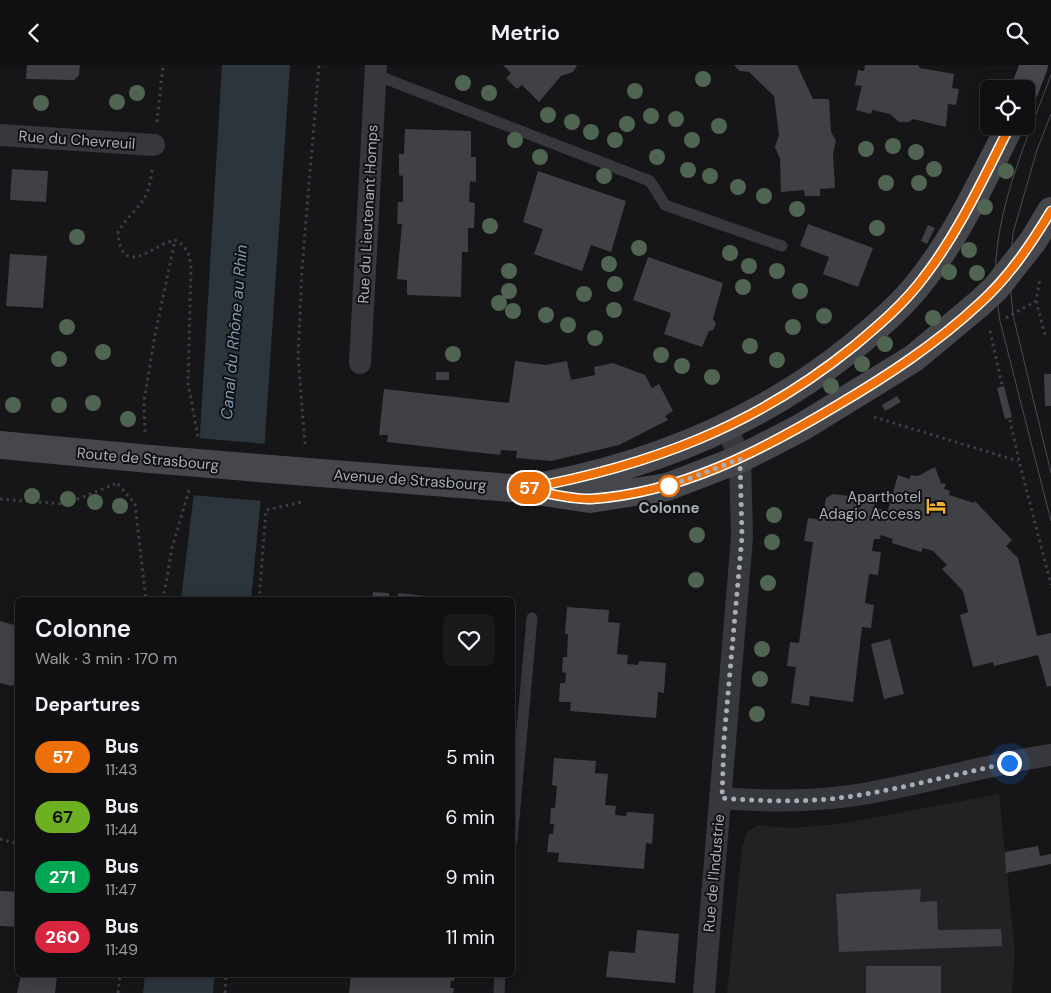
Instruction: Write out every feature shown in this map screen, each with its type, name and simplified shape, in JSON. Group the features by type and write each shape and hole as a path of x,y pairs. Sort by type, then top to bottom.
{"main road":[{"path":"1029,80 1034,65"},
{"name":"Avenue de Strasbourg","path":"524,489 592,476 659,456 727,428 785,396 827,368 879,325 905,300 946,244 1005,135"},
{"name":"Avenue de Strasbourg","path":"300,459 590,499 667,487 740,459 802,427 914,358 996,288 1033,241 1051,211"},
{"name":"Route de Strasbourg","path":"0,445 147,449 300,459"}],"street":[{"name":"Rue du Lieutenant Homps","path":"360,363 376,70"},
{"name":"Rue du Chevreuil","path":"0,135 154,145"},
{"name":"Rue de l'Industrie","path":"704,993 715,854 722,798 724,739 742,537 740,459 727,428"},
{"path":"722,798 781,802 829,799 869,793 1051,755"}],"lane":[{"path":"376,70 650,181 665,205 782,246"},
{"path":"515,807 532,618"},
{"path":"499,993 500,977"}],"path":[{"path":"164,65 150,189 141,205 118,232 119,246 124,254 131,257 145,255 166,242 175,240 183,245 189,255 192,267 188,383"},
{"path":"300,459 298,357 302,268 319,65"},
{"path":"0,499 65,505 94,495 118,483 147,449 144,401 155,335 175,240"},
{"path":"1036,301 1045,335"},
{"path":"987,322 1019,461 1051,585"},
{"path":"866,414 1019,461"},
{"path":"118,483 135,503 146,597"},
{"path":"259,597 266,511 301,502"},
{"path":"0,839 15,843"},
{"path":"118,993 120,977"},
{"path":"225,993 226,977"}],"shaded area":[{"path":"999,794 1015,952 1012,993 727,993 742,848 747,832 758,825 789,828 840,824"}],"water":[{"name":"Canal du Rhône au Rhin","path":"222,65 290,65 261,497 251,597 181,597 199,451"},
{"path":"145,977 215,977 213,993 143,993"}],"pier":[{"path":"197,438 267,444 263,501 191,495"}],"building":[{"path":"27,65 80,65 79,75 74,80 26,79"},
{"path":"503,65 577,65 573,72 561,76 539,102 522,85 517,89 506,78 511,73"},
{"path":"734,65 797,65 813,99 829,99 831,132 836,141 833,154 835,188 820,189 820,196 805,196 804,190 781,192 780,159 775,147 779,135 774,96 749,72 740,71"},
{"path":"865,65 918,65 920,68 954,74 952,88 959,89 956,105 948,104 946,127 913,119 909,122 899,122 890,114 872,110 871,114 856,110 862,86 855,85 858,70 864,71"},
{"path":"405,129 471,131 471,157 476,157 476,182 470,181 469,202 475,203 474,228 468,228 468,252 462,252 461,297 407,295 407,280 397,279 402,224 397,224 398,202 403,202 403,176 399,175 399,154 404,154"},
{"path":"12,169 48,171 46,202 10,200"},
{"path":"538,171 626,201 611,252 591,245 582,271 534,254 543,229 523,222"},
{"path":"808,224 873,248 858,287 823,274 829,257 800,246"},
{"path":"928,225 935,228 927,244 921,241"},
{"path":"10,254 47,256 43,308 6,306"},
{"path":"648,257 723,283 713,319 716,324 713,330 709,331 702,347 664,334 671,313 633,300"},
{"path":"515,361 545,365 567,361 571,380 595,375 594,367 613,363 645,375 652,388 659,384 673,411 665,416 668,420 619,445 551,461 516,458 517,451 501,450 500,455 387,442 388,435 379,435 384,389 509,403"},
{"path":"436,372 449,372 449,380 436,380"},
{"path":"1044,374 1051,374 1051,406 1045,406"},
{"path":"1004,386 1012,417 1005,419 997,388"},
{"path":"897,396 901,402 885,411 882,405"},
{"path":"935,467 941,483 946,484 944,489 950,491 949,495 974,503 975,501 1012,540 1006,546 1018,558 1037,636 1051,633 1051,686 1047,687 1038,655 994,666 993,662 973,667 960,615 968,612 963,591 942,569 947,565 933,551 923,548 921,552 892,543 893,539 881,535 880,539 874,539 872,551 881,552 878,575 869,574 865,603 874,605 871,628 862,627 853,702 810,696 809,706 791,703 796,667 787,666 790,642 799,643 813,542 804,541 808,518 817,519 823,517 826,498 833,494 875,499 874,508 888,510 898,475 909,479 911,475 918,476"},
{"path":"373,592 389,593 389,596 398,596 398,593 426,596 426,597 372,597"},
{"path":"567,607 609,610 608,622 620,623 617,654 628,655 627,664 638,665 639,661 666,663 664,693 658,692 656,718 570,711 571,702 559,702 560,683 565,683 566,673 562,672 563,657 567,657 568,634 565,634"},
{"path":"0,621 15,625 15,684 11,686 0,683"},
{"path":"890,639 904,694 884,699 871,644"},
{"path":"554,758 596,761 595,773 608,774 605,805 616,806 615,815 626,816 627,812 654,814 652,844 646,843 644,869 558,862 559,853 547,852 549,834 553,834 554,824 550,824 551,808 555,808 557,786 552,785"},
{"path":"1038,846 1040,856 1051,854 1051,864 1006,873 1005,852"},
{"path":"921,889 920,902 937,901 938,930 1001,929 1002,946 839,952 836,894"},
{"path":"0,891 15,892 15,927 0,926"},
{"path":"637,930 679,934 675,983 606,977 609,951 635,953"},
{"path":"866,966 941,966 941,993 866,993"},
{"path":"21,977 57,977 55,993 17,993"},
{"path":"351,977 455,977 454,981 451,981 450,988 454,988 453,993 349,993"}],"tram line":[{"path":"1051,75 1017,165 1010,189 999,235 995,275 1000,321 1051,521"},
{"path":"1051,114 1037,150 1013,233 1009,272 1013,315 1051,473"}],"bus line":[{"name":"57","path":"1006,135 985,177 946,244 924,277 905,300 879,325 827,368 785,396 727,428 659,456 592,476 524,489 590,499 667,487 740,459 802,427 880,381 914,358 980,303 996,288 1017,262 1033,241 1051,211"}],"place":[{"name":"Colonne","path":"669,486"},
{"name":"Aparthotel Adagio Access","path":"936,506"}],"route":[{"path":"669,486 667,487 740,459 742,537 724,739 722,798 781,802 829,799 869,793 1009,763"}]}
